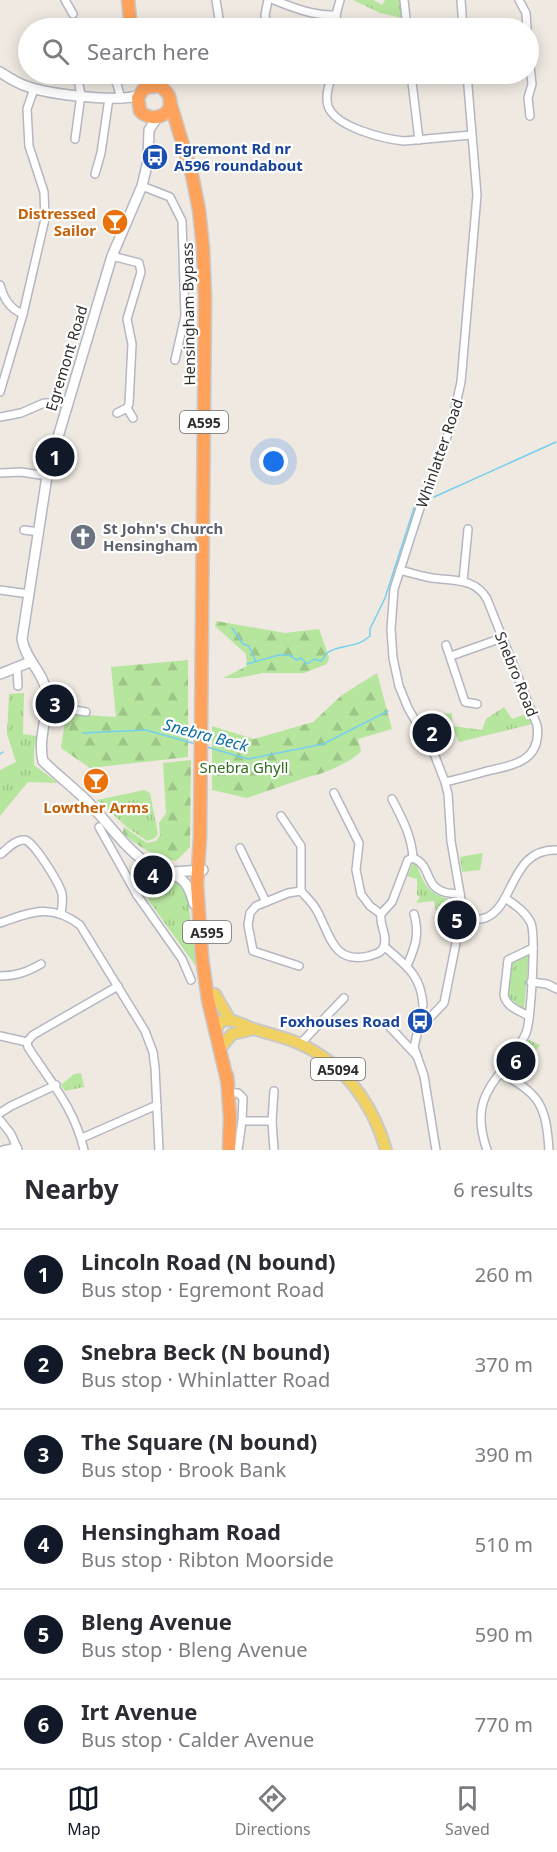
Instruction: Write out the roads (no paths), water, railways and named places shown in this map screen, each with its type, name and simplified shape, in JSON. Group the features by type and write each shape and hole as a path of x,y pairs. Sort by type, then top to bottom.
{"highway":[{"path":"128,0 130,18"},
{"path":"141,84 138,105 148,117 160,116 168,111 170,102"},
{"path":"141,93 149,86 158,86"},
{"name":"A595","path":"158,86 168,93 170,102"},
{"name":"Hensingham Bypass","path":"170,102 192,175 199,210 205,298 199,872"},
{"name":"Hensingham Bypass","path":"160,116 179,135"},
{"name":"A595","path":"199,872 204,975 219,1021 229,1088 229,1150"},
{"name":"A595","path":"199,872 229,1088"}],"main road":[{"path":"0,72 18,83"},
{"path":"21,84 34,89 121,99 141,93"},
{"path":"121,99 142,112 148,138"},
{"path":"148,138 151,126 160,116"},
{"name":"Egremont Road","path":"47,705 42,681 30,662 22,639 48,476 67,403 94,321 112,255 142,186 148,161 148,138"},
{"path":"0,674 30,662"},
{"path":"47,705 41,753 43,761 88,802 124,842 145,861 181,877 199,872"},
{"path":"169,873 199,872"},
{"path":"181,877 191,890 200,927"},
{"name":"A5094","path":"219,1021 300,1044 328,1060 358,1091 375,1119 387,1150"},
{"path":"223,1045 232,1034 249,1028"}],"street":[{"path":"65,0 73,15"},
{"path":"216,0 219,18"},
{"path":"265,18 268,0"},
{"path":"336,18 340,0"},
{"path":"404,0 405,18"},
{"path":"460,0 462,18"},
{"path":"519,0 526,18"},
{"path":"276,1 315,14 336,15"},
{"path":"75,139 81,95 79,84"},
{"path":"117,84 121,99"},
{"path":"331,84 327,99 329,108 339,120 384,138 404,141 471,135"},
{"path":"412,84 419,140"},
{"name":"Whinlatter Road","path":"416,1055 414,1047 418,1030 444,1003 461,918 460,894 451,841 445,782 429,744 408,708 395,672 391,645 391,622 394,590 420,508 451,426 461,382 477,195 468,84"},
{"path":"530,116 528,98 532,84"},
{"path":"0,392 4,364 23,314 45,219 44,192 29,146 27,109 34,89"},
{"path":"95,174 101,153 109,98"},
{"path":"142,186 170,197 182,221 185,315 175,360"},
{"path":"112,255 139,263 141,272 127,319 132,344 129,404 127,408 117,412"},
{"path":"0,285 4,297 14,310 23,314"},
{"path":"0,417 21,413 44,403 67,403"},
{"path":"127,408 133,418"},
{"path":"0,473 21,472 48,476"},
{"path":"400,570 425,577 463,581 468,529"},
{"path":"24,530 39,532"},
{"name":"Snebro Road","path":"445,782 519,763 530,755 537,739 537,726 484,593 476,586 463,581"},
{"path":"0,590 29,594"},
{"path":"451,656 502,638"},
{"path":"446,645 465,702 477,705"},
{"path":"16,669 18,686"},
{"path":"47,705 86,712"},
{"path":"334,793 335,803 359,843 356,870 361,894 370,906 381,914"},
{"path":"392,799 402,817 412,845 413,858"},
{"path":"281,816 301,846 301,891 316,908 335,947 355,958 378,953 384,946 381,914 392,902 405,864 413,858"},
{"path":"99,827 137,895 182,959 191,980"},
{"path":"1,854 17,841 30,842 37,849 62,893 61,913"},
{"path":"240,848 266,902"},
{"path":"461,918 486,918 504,898 524,864 538,854 557,850"},
{"path":"413,858 422,864 434,888 445,893 460,894"},
{"path":"137,895 145,861"},
{"path":"299,966 253,951 248,925 250,913 256,906 288,893 301,891"},
{"path":"487,1150 481,1128 481,1108 488,1092 524,1037 530,1016 534,932 529,919 520,909 504,898"},
{"path":"0,923 37,911 61,913 80,924 146,1031 153,1052 159,1150"},
{"path":"406,966 415,947 418,928 414,914"},
{"path":"384,946 417,978 423,1005"},
{"path":"530,1016 509,1005 504,995 508,960 533,948"},
{"path":"0,976 13,976 41,964"},
{"path":"531,982 547,984 557,989"},
{"path":"27,1042 33,1035 118,986"},
{"path":"300,1044 344,998"},
{"path":"388,1025 416,1055 424,1076 436,1150"},
{"path":"0,1036 27,1042"},
{"path":"27,1042 28,1047 56,1085 70,1110 82,1138 84,1150"},
{"path":"500,1073 522,1084 538,1101 544,1114 549,1150"},
{"path":"0,1113 56,1085"},
{"path":"229,1088 243,1098 238,1150"},
{"path":"274,1091 272,1121 274,1150"},
{"path":"82,1138 157,1105"},
{"path":"0,1120 18,1148 3,1150"},
{"path":"242,1121 272,1121"}],"waterway":[{"path":"434,497 556,442"},
{"path":"247,664 279,655 289,655 297,660 301,658 307,664 314,659 321,661 332,650 359,643 370,636 370,629 385,598 416,502"},
{"path":"232,628 243,644 249,646 256,662"},
{"name":"Snebra Beck","path":"207,747 248,759 323,744 388,711"},
{"name":"Snebra Beck","path":"83,733 146,730 196,744"}],"place":[{"name":"Egremont Rd nr A596 roundabout","path":"155,157"},
{"name":"Distressed Sailor","path":"115,222"},
{"name":"Lincoln Road (N bound)","path":"55,457"},
{"name":"St John's Church Hensingham","path":"83,537"},
{"name":"The Square (N bound)","path":"55,704"},
{"name":"Snebra Beck (N bound)","path":"432,733"},
{"name":"Lowther Arms","path":"96,781"},
{"name":"Hensingham Road","path":"153,875"},
{"name":"Bleng Avenue","path":"457,920"},
{"name":"Foxhouses Road","path":"420,1021"},
{"name":"Irt Avenue","path":"516,1061"}],"park label":[{"name":"Snebra Ghyll","path":"244,767"}]}
